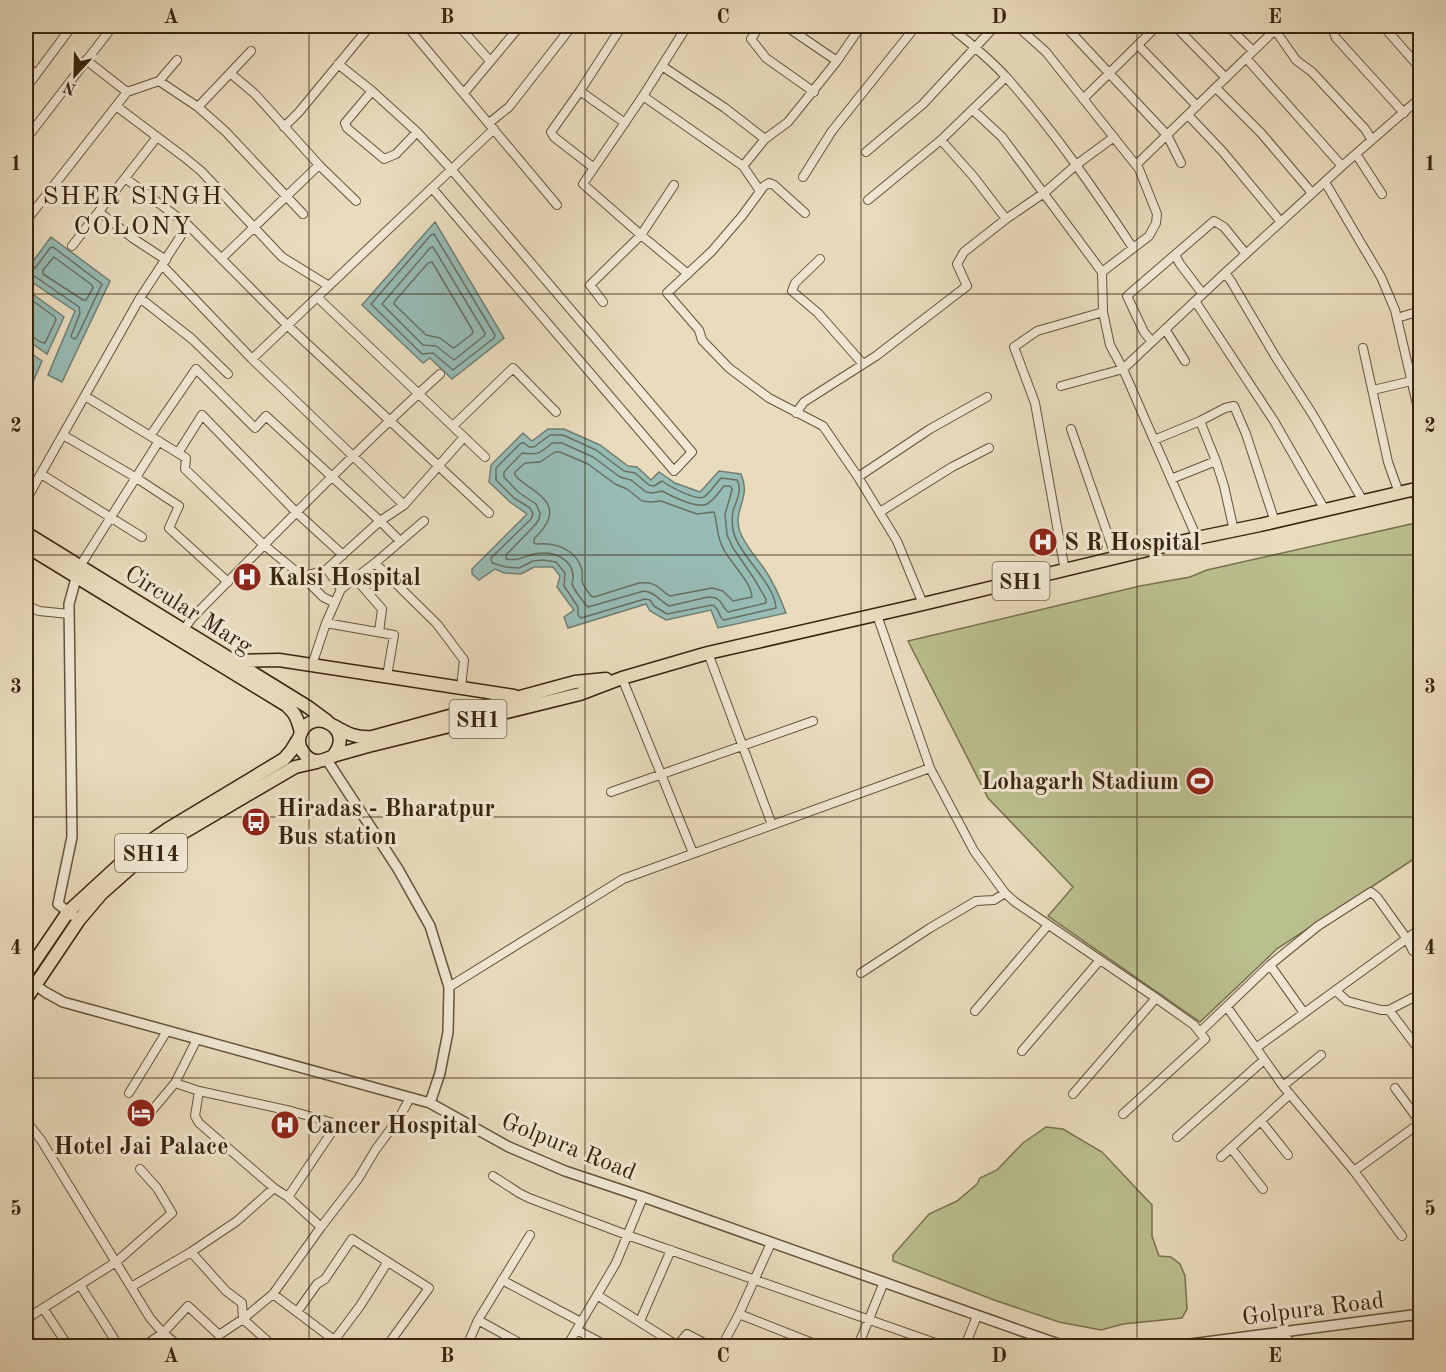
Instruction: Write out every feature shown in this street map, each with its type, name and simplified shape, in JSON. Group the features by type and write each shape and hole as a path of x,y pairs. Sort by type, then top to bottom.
{"main road":[{"name":"SH1","path":"327,759 580,694 622,678 708,653 1065,571 1197,538 1417,489"},
{"name":"Circular Marg","path":"26,533 78,571 181,634 286,705 298,719 300,735"},
{"name":"Circular Marg","path":"26,546 78,571"},
{"name":"Circular Marg","path":"181,634 233,661 308,707 332,725"},
{"path":"233,661 279,660 521,697"},
{"name":"SH1","path":"332,725 360,738 372,737 575,682 622,678"},
{"path":"323,720 332,725 340,738 338,751 327,759 309,759 304,755 299,744 300,735 310,722 323,720"},
{"name":"SH14","path":"26,999 29,979 68,912 129,856 168,829 284,759 300,735"},
{"name":"SH14","path":"29,979 101,894 137,862 295,767 327,759"}],"street":[{"path":"26,88 72,26"},
{"path":"26,139 113,26"},
{"path":"284,127 370,26"},
{"path":"407,26 557,205"},
{"path":"459,26 490,62"},
{"path":"507,26 514,33"},
{"path":"464,93 520,26"},
{"path":"252,359 452,170 509,107 572,26"},
{"path":"594,168 554,137 551,132 622,26"},
{"path":"687,26 583,184 688,274"},
{"path":"760,26 751,39 766,58 814,92"},
{"path":"743,166 765,139 789,122 814,92 859,26"},
{"path":"803,177 832,131 916,26"},
{"path":"949,26 1006,77 1076,165 1134,248"},
{"path":"866,152 923,104 995,26"},
{"path":"1017,26 1046,52 1139,169 1157,214 1156,224 1149,236 1102,272"},
{"path":"1065,26 1167,135 1181,163"},
{"path":"1083,99 1157,26"},
{"path":"1175,26 1226,78"},
{"path":"1228,26 1253,51"},
{"path":"1331,26 1336,38 1404,112"},
{"path":"1383,26 1420,68"},
{"path":"1136,165 1277,28 1296,60 1312,72 1365,129 1372,140"},
{"path":"790,29 837,61"},
{"path":"1137,45 1197,106"},
{"path":"198,107 251,51"},
{"path":"1246,58 1342,166"},
{"path":"86,60 127,92"},
{"path":"26,221 127,92 159,81 177,60"},
{"path":"338,64 417,132 452,170 692,452 674,471 432,188"},
{"path":"26,66 36,74"},
{"path":"662,66 725,108 765,139"},
{"path":"230,73 255,94 319,165 356,201"},
{"path":"868,200 942,140 1006,77"},
{"path":"159,81 198,107 226,132 303,214"},
{"path":"1216,88 1261,133 1312,193"},
{"path":"372,91 345,123 347,128 384,159 396,154 417,132"},
{"path":"580,91 624,123"},
{"path":"643,96 743,166 760,191"},
{"path":"1061,386 1123,369 1202,293 1420,98"},
{"path":"116,106 201,171 282,257 329,286"},
{"path":"973,110 1002,137 1102,272 1103,312 1110,345 1123,369 1197,538"},
{"path":"1188,115 1223,152 1281,222"},
{"path":"72,246 157,137"},
{"path":"796,413 804,402 876,356 967,286 957,264 964,252 1044,193 1076,165 1114,137"},
{"path":"942,140 1006,219"},
{"path":"1356,154 1382,194"},
{"path":"222,258 319,165"},
{"path":"125,178 188,225 287,325 489,513"},
{"path":"1325,182 1381,278 1416,380 1420,417"},
{"path":"805,213 769,183 712,251 667,293 699,330 702,340 729,368 769,398 823,426 858,477 897,541 923,604"},
{"path":"603,302 590,285 641,236 674,185"},
{"path":"99,212 164,262 252,359 404,505"},
{"path":"1152,342 1144,332 1127,296 1214,221 1224,227 1246,254"},
{"path":"26,500 140,298 188,225"},
{"path":"1175,255 1202,293"},
{"path":"820,259 795,284 792,291 818,313 862,364"},
{"path":"1225,273 1232,281 1363,501"},
{"path":"317,297 485,458"},
{"path":"140,298 192,339 228,374"},
{"path":"1195,301 1274,422 1325,510"},
{"path":"1396,318 1420,311"},
{"path":"1065,571 1035,403 1014,347 1037,331 1103,312"},
{"path":"1165,329 1185,362"},
{"path":"1363,348 1388,462 1399,493"},
{"path":"453,426 513,368 556,412"},
{"path":"150,436 196,369 255,428 266,416 400,542"},
{"path":"181,634 192,618 296,512 389,419 440,374"},
{"path":"1373,390 1416,380"},
{"path":"85,396 186,458 185,469 264,545 323,597 335,603"},
{"path":"858,477 930,429 987,397"},
{"path":"1154,440 1234,406 1246,434 1275,522"},
{"path":"178,453 202,415 296,512 343,555"},
{"path":"1200,421 1216,460 1234,531"},
{"path":"1071,429 1116,558"},
{"path":"63,435 179,506 169,528 228,582"},
{"path":"303,577 327,569 380,521 404,505 464,437"},
{"path":"79,920 58,904 72,837 69,604 78,571 159,441"},
{"path":"880,512 989,447"},
{"path":"1171,479 1216,460"},
{"path":"40,474 142,537"},
{"path":"1417,489 1420,504"},
{"path":"312,665 326,623 341,589 424,521"},
{"path":"375,563 436,624 464,660 461,687"},
{"path":"327,569 341,589"},
{"path":"355,578 382,609 380,632"},
{"path":"26,605 39,610 69,614"},
{"path":"877,615 930,768 974,851 1005,893 1194,1025 1205,1039 1123,1114"},
{"path":"326,623 394,635 387,676"},
{"path":"708,653 772,825"},
{"path":"622,678 693,853"},
{"path":"611,792 813,721"},
{"path":"327,759 398,869 430,926 449,987 448,1032 440,1073 430,1103"},
{"path":"449,987 623,879 930,768"},
{"path":"1200,1032 1270,965 1318,926 1371,892 1407,939 1413,951"},
{"path":"861,973 976,901 994,900 1005,893"},
{"path":"975,1011 1048,925"},
{"path":"1256,1048 1420,929"},
{"path":"1022,1051 1100,960"},
{"path":"1270,965 1304,1013"},
{"name":"Golpura Road","path":"29,979 63,1002 430,1103 509,1147 565,1171 1062,1346"},
{"path":"1336,991 1347,1001 1381,1010 1389,1010 1420,994"},
{"path":"1073,1094 1156,998"},
{"path":"1227,1007 1264,1060 1354,1171 1402,1236"},
{"path":"1389,1010 1420,1051"},
{"path":"129,1093 167,1031"},
{"path":"149,1114 175,1083 197,1039"},
{"path":"1284,1086 1321,1055"},
{"path":"1177,1137 1264,1060"},
{"path":"175,1083 199,1091 291,1111 337,1124 288,1197"},
{"path":"1354,1171 1420,1122 1395,1088"},
{"path":"199,1091 195,1116 199,1123 321,1227"},
{"path":"1221,1157 1290,1094"},
{"path":"144,1347 163,1333 188,1306 219,1335 273,1294 358,1179 410,1098"},
{"path":"26,1120 41,1140 150,1318 179,1347"},
{"path":"1261,1121 1288,1155"},
{"path":"1231,1148 1263,1189"},
{"path":"26,1319 116,1262 172,1213 157,1188 140,1169"},
{"path":"493,1176 519,1194 627,1235 944,1347"},
{"path":"131,1287 191,1252 237,1221 274,1188"},
{"path":"567,1347 616,1263 643,1197"},
{"path":"467,1347 478,1320 530,1235"},
{"path":"297,1312 317,1284 325,1279 351,1239 429,1288 387,1347"},
{"path":"722,1347 771,1243"},
{"path":"640,1321 671,1250"},
{"path":"191,1252 226,1291 242,1303 243,1319 273,1347"},
{"path":"332,1344 360,1306 387,1263"},
{"path":"502,1280 579,1326 607,1347"},
{"path":"858,1347 884,1282"},
{"path":"80,1285 118,1345"},
{"path":"273,1294 332,1344 342,1347"},
{"path":"597,1295 677,1346 687,1334 710,1347"},
{"path":"43,1308 68,1347"},
{"path":"739,1314 820,1347"},
{"name":"Golpura Road","path":"1174,1347 1420,1314"},
{"path":"965,1347 977,1316"},
{"path":"478,1320 515,1344 525,1347"},
{"path":"1274,1347 1281,1331 1293,1347"}],"green space":[{"name":"Lohagarh Stadium","path":"1420,522 1420,855 1278,948 1200,1022 1048,916 1073,887 988,798 908,641"},
{"path":"1046,1127 1063,1129 1102,1152 1152,1205 1152,1236 1159,1256 1171,1257 1180,1264 1185,1276 1187,1309 1182,1318 1123,1324 1101,1330 1059,1322 893,1261 893,1255 929,1214 957,1201 977,1184 980,1178 997,1170 1023,1143"}],"water":[{"path":"435,222 504,338 452,379 430,358 423,363 362,305"},
{"path":"51,237 110,281 62,382 48,375 75,311 26,278 26,260 31,264"},
{"path":"26,289 64,317 47,354 26,339"},
{"path":"26,350 42,361 26,398"},
{"path":"548,429 564,429 600,445 628,466 637,467 651,480 659,472 675,483 700,492 719,471 741,474 744,490 738,517 740,532 770,578 786,613 718,628 711,610 666,620 650,611 646,604 568,628 564,617 574,610 557,587 560,576 553,567 534,567 521,574 504,573 495,569 479,580 472,574 472,569 527,514 489,482 491,465 523,433 532,441"}],"place":[{"name":"S R Hospital","path":"1043,542"},
{"name":"Kalsi Hospital","path":"247,577"},
{"name":"Lohagarh Stadium","path":"1200,781"},
{"name":"Hiradas - Bharatpur Bus station","path":"256,822"},
{"name":"Hotel Jai Palace","path":"141,1113"},
{"name":"Cancer Hospital","path":"285,1125"}],"district":[{"name":"SHER SINGH COLONY","path":"133,210"}]}
